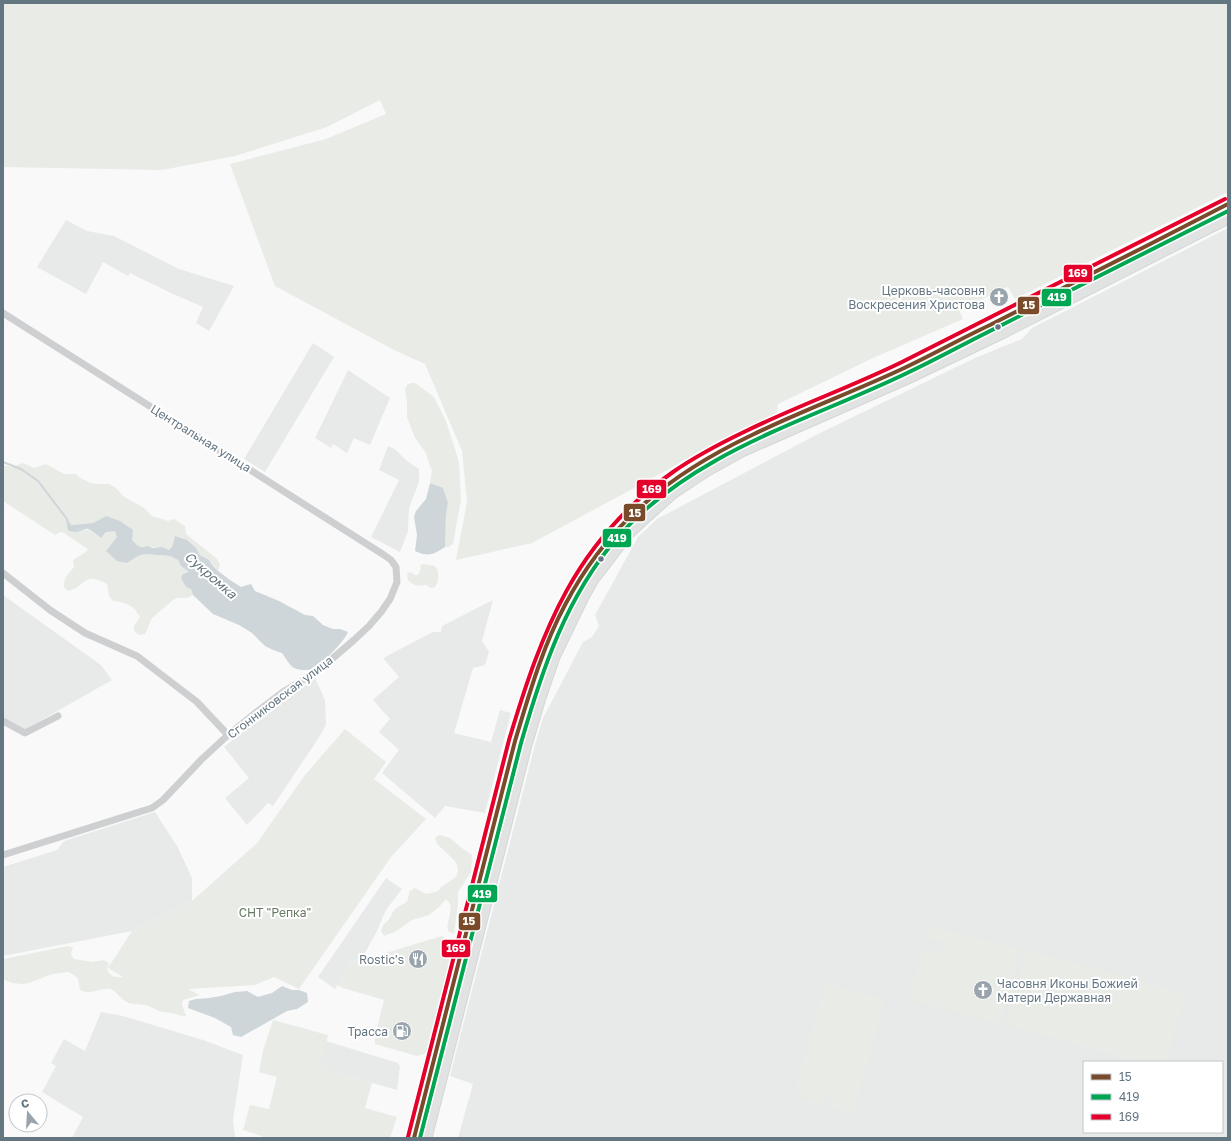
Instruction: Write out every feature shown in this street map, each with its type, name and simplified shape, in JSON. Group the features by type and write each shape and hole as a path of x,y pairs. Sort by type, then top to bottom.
{"main road":[{"path":"414,1138 528,694 543,652 561,613 583,573 613,534 636,511 666,485 701,461 773,425 858,389 943,348 1228,204"},
{"path":"427,1138 525,752 541,698 555,657 582,598 593,580 629,534 673,494 706,472 742,452 908,379 1002,334 1228,218"}],"street":[{"name":"Центральная улица","path":"3,313 384,555 391,560 396,567"},
{"name":"Сгонниковская улица","path":"3,855 152,808 163,800 202,759 228,735 270,702 318,671 369,626 390,599 397,582 396,567"},
{"path":"3,573 50,610 85,632 137,656 197,702 228,735"},
{"path":"3,721 25,733 58,716"}],"shaded area":[{"path":"66,220 87,231 114,236 179,269 234,286 209,331 196,323 203,307 130,273 128,276 103,262 86,294 37,267"},
{"path":"1228,228 1228,1138 458,1138 473,1084 450,1076 543,718 583,642 592,637 599,626 595,615 638,537 657,519 816,435 975,358 1022,339 1032,328"},
{"path":"313,343 334,357 265,472 244,459"},
{"path":"348,370 390,398 370,445 354,438 347,453 333,444 331,448 315,438"},
{"path":"388,446 395,449 407,461 419,469 419,482 409,508 408,531 400,552 371,537 399,480 379,470"},
{"path":"3,595 101,665 112,680 24,730 3,718"},
{"path":"493,600 482,641 489,652 485,665 473,668 454,733 491,742 500,710 511,713 485,813 445,806 435,818 382,773 399,750 379,732 390,719 373,700 399,677 383,658 433,632 441,632 442,626"},
{"path":"315,678 325,700 326,725 273,806 268,803 247,825 225,798 249,778 224,747 267,712"},
{"path":"155,812 177,846 192,878 192,901 132,931 3,956 3,867 57,850 64,841"},
{"path":"386,878 402,889 386,910 376,933 361,960 349,964 335,989 318,977"},
{"path":"101,1012 123,1016 203,1040 243,1055 233,1120 236,1138 72,1138 83,1117 48,1096 48,1093 42,1092 56,1066 51,1063 64,1039 85,1051"},
{"path":"326,1041 398,1063 400,1066 397,1090 320,1068"}],"green space":[{"path":"3,3 1228,3 1228,192 1015,299 1008,287 959,310 963,319 873,358 778,404 777,413 768,420 707,447 532,543 456,560 467,502 462,451 425,364 394,350 275,286 230,164 326,139 386,114 380,100 327,127 235,156 162,170 3,167"},
{"path":"415,383 434,397 446,421 459,462 461,500 453,544 449,547 445,547 448,503 443,489 430,483 432,471 426,453 415,438 407,417 405,389 407,385"},
{"path":"23,463 34,468 46,464 64,474 76,474 80,478 91,483 109,484 115,487 123,496 144,508 152,516 168,521 174,519 185,526 186,534 217,559 220,564 218,571 210,561 201,555 189,543 184,539 175,536 172,547 169,550 138,546 106,516 93,523 71,525 76,531 84,529 101,538 106,532 115,530 127,563 144,554 170,556 178,560 181,566 189,572 193,595 187,598 178,598 173,600 152,618 145,634 139,635 134,631 134,626 140,617 138,613 129,605 113,601 109,596 107,584 99,580 89,579 68,591 64,587 68,574 74,567 73,561 88,549 64,533 60,532 55,535 3,501 3,465 12,467"},
{"path":"423,564 435,566 437,569 438,576 435,587 431,588 426,585 416,585 408,580 407,574 410,572 418,575 421,569 420,566"},
{"name":"СНТ \"Репка\"","path":"345,729 386,762 374,779 426,819 391,857 299,989 274,977 255,985 188,989 200,995 183,1000 182,1005 186,1016 182,1016 160,1012 145,1005 129,1003 115,991 110,989 84,992 80,990 78,978 69,972 52,974 23,984 12,983 3,979 3,959 68,946 73,948 71,954 74,959 93,962 104,960 109,963 107,969 111,975 115,977 123,977 108,968 132,931 192,901 257,843 305,775"},
{"path":"439,835 450,838 472,855 471,872 458,892 454,934 448,931 451,907 446,899 429,915 412,920 395,932 384,936 381,931 383,925 388,921 395,909 407,902 410,891 415,888 426,894 438,891 441,887 456,877 458,871 457,865 454,860 437,844 435,838"},
{"path":"934,927 1019,948 1020,950 1001,1022 998,1023 909,999 923,948 941,952 944,943 927,938 931,928"},
{"path":"442,936 454,943 429,1050 424,1054 417,1056 375,1044 375,1036 384,1000 337,985 349,964"},
{"path":"1027,950 1184,993 1186,996 1166,1061 1134,1061 1007,1025 1006,1023"},
{"path":"831,984 880,998 883,1001 883,1007 856,1105 851,1111 848,1112 831,1107 830,1105 832,1098 827,1097 825,1104 822,1105 809,1102 799,1096 795,1088 823,991 825,986"},
{"path":"273,1020 328,1035 321,1068 372,1083 365,1108 397,1117 390,1138 267,1138 243,1130 250,1105 269,1109 277,1077 259,1072 263,1051"}],"water":[{"path":"430,483 443,488 448,503 445,547 434,553 423,554 415,551 417,535 414,517 416,511 426,499"},
{"path":"106,516 120,521 133,530 132,540 138,546 153,548 162,547 169,550 172,547 175,536 187,540 196,548 200,555 209,560 218,571 241,587 251,584 255,591 279,601 305,615 313,616 323,625 348,632 338,647 316,667 308,670 294,668 282,653 265,646 252,633 239,625 213,614 193,595 191,589 186,587 181,578 183,574 189,572 181,566 178,560 170,556 144,554 127,563 117,561 106,551 117,537 115,531 106,532 101,538 85,528 69,530 67,519 71,525 93,523"},
{"path":"282,986 307,993 308,1002 297,1009 287,1011 241,1037 233,1035 231,1027 215,1018 188,1008 189,1001 196,999 247,991 258,997 272,993"}],"waterway":[{"name":"Сукромка","path":"3,462 21,469 38,481 67,519 69,530 76,531 85,528"}],"transit line":[{"name":"169","path":"408,1137 509,740 522,700 535,661 550,625 567,591 587,558 611,528 639,499 673,472 718,445 765,422 902,362 1225,199"},
{"name":"15","path":"414,1138 525,706 549,638 565,605 582,576 601,549 621,525 668,484 694,466 722,450 771,426 913,364 1228,204"},
{"name":"419","path":"420,1138 521,743 538,688 558,635 583,585 617,538 647,508 680,483 715,461 790,424 915,369 1228,211"}],"place":[{"name":"Церковь-часовня Воскресения Христова","path":"999,297"},
{"name":"Rostic's","path":"418,959"},
{"name":"Часовня Иконы Божией Матери Державная","path":"983,990"},
{"name":"Трасса","path":"402,1031"}]}
